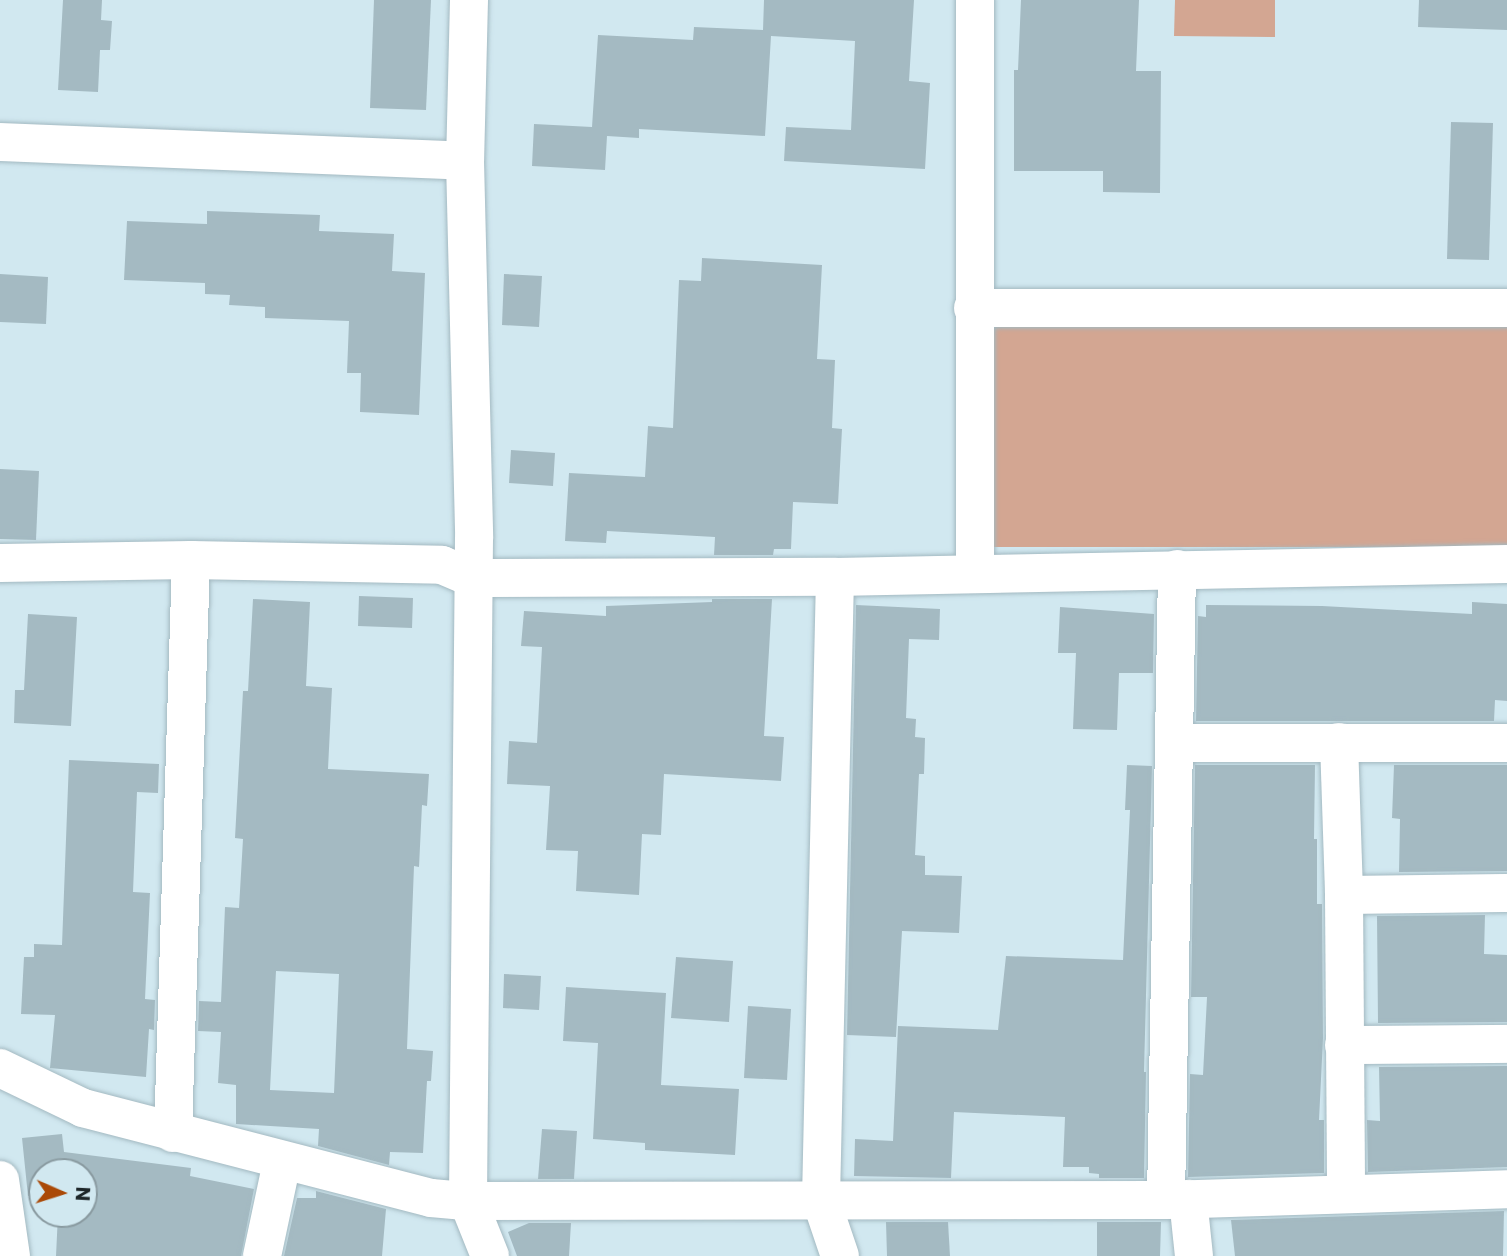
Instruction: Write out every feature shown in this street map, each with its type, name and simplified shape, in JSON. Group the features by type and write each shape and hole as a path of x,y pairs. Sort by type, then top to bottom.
{"street":[{"path":"469,0 465,161 470,296 472,578 468,1201 490,1256"},
{"path":"975,0 975,573"},
{"path":"0,142 465,161"},
{"path":"973,308 1507,308"},
{"path":"173,1133 191,560"},
{"path":"0,563 191,560 442,565 472,578 835,577 1507,564"},
{"path":"1177,569 1174,743 1177,1200 1194,1256"},
{"path":"835,577 821,1200 840,1256"},
{"path":"1339,742 1344,895 1346,1194"},
{"path":"1174,743 1507,743"},
{"path":"1344,895 1507,893"},
{"path":"1343,1045 1507,1044"},
{"path":"0,1068 83,1108 282,1162 431,1198 468,1201 1177,1200 1507,1189"},
{"path":"262,1256 282,1162"},
{"path":"0,1180 11,1256"}],"shaded area":[{"path":"1175,0 1275,0 1275,37 1174,36"},
{"path":"1507,325 1507,547 990,547 989,327"}],"building":[{"path":"63,0 102,0 101,20 112,21 110,50 100,50 98,92 58,90"},
{"path":"374,0 431,0 426,110 370,108"},
{"path":"764,0 914,0 909,81 930,83 925,169 784,161 786,127 851,130 855,41 771,36 765,136 639,129 639,138 607,136 605,170 532,166 534,124 592,127 598,35 693,40 694,27 763,30"},
{"path":"1021,0 1139,0 1136,71 1161,71 1160,193 1103,192 1103,171 1014,171 1014,70 1018,70"},
{"path":"1419,0 1507,0 1507,30 1418,27"},
{"path":"1451,122 1493,123 1489,260 1447,259"},
{"path":"207,211 320,215 319,231 394,234 392,271 425,273 419,415 360,412 361,373 347,373 349,321 265,318 265,307 229,305 230,295 205,294 205,283 124,280 127,221 207,224"},
{"path":"702,258 822,265 817,359 835,360 832,428 842,429 838,504 793,502 791,549 774,549 773,555 714,555 715,537 607,531 606,543 565,541 569,473 645,477 648,426 673,428 679,280 701,281"},
{"path":"0,274 48,277 46,324 0,322"},
{"path":"504,274 542,276 539,327 502,325"},
{"path":"511,450 555,453 553,486 509,483"},
{"path":"0,469 39,471 36,540 0,539"},
{"path":"359,596 413,598 412,628 358,626"},
{"path":"253,599 310,602 306,686 332,688 328,769 429,774 427,806 422,805 419,867 414,866 407,1049 433,1051 431,1081 427,1081 423,1153 390,1152 389,1165 318,1146 319,1129 236,1124 236,1085 218,1083 221,1032 198,1031 199,1001 221,1002 225,907 239,908 243,839 235,838 243,691 248,691","holes":["276,971 339,974 334,1093 270,1090"]},
{"path":"712,599 772,599 764,736 784,737 781,781 664,774 661,835 642,834 639,895 576,891 578,851 546,850 550,786 507,784 509,741 537,743 542,647 521,646 524,611 606,616 606,606 712,602"},
{"path":"1472,602 1507,604 1507,701 1495,700 1494,721 1196,721 1198,616 1206,617 1206,605 1322,606 1472,614"},
{"path":"856,605 940,609 939,640 909,639 906,718 916,719 915,737 925,738 924,774 919,774 915,855 925,856 925,875 962,876 959,933 902,931 896,1037 847,1035"},
{"path":"1060,607 1154,614 1153,673 1119,673 1117,730 1073,729 1076,653 1058,653"},
{"path":"28,614 77,617 71,726 14,723 15,690 24,690"},
{"path":"69,760 159,764 158,793 137,792 133,892 150,893 145,999 155,1000 154,1030 149,1029 146,1077 50,1068 55,1015 21,1014 24,957 34,957 34,944 62,945"},
{"path":"1127,765 1152,766 1144,1178 1099,1178 1099,1174 1089,1173 1089,1167 1063,1167 1065,1117 954,1112 951,1178 854,1176 855,1139 893,1141 898,1026 998,1030 1006,956 1123,960 1130,810 1125,810"},
{"path":"1195,765 1315,765 1317,904 1322,904 1323,1038 1319,1120 1324,1120 1324,1173 1188,1177 1190,1074 1203,1075 1207,997 1191,997"},
{"path":"1394,765 1507,765 1507,871 1399,872 1400,819 1392,818"},
{"path":"1485,915 1484,954 1507,955 1507,1022 1378,1023 1377,916"},
{"path":"676,957 733,961 729,1022 671,1018"},
{"path":"504,974 541,976 539,1010 503,1008"},
{"path":"566,987 666,993 661,1085 739,1089 735,1155 645,1150 645,1143 593,1139 598,1043 563,1041"},
{"path":"748,1006 791,1009 787,1080 744,1078"},
{"path":"1507,1066 1507,1167 1368,1172 1367,1120 1380,1121 1379,1067"},
{"path":"542,1129 577,1131 574,1179 538,1179"},
{"path":"62,1134 64,1152 191,1168 190,1176 254,1189 241,1256 56,1256 57,1228 98,1228 98,1158 28,1158 28,1196 22,1138"},
{"path":"316,1191 386,1209 382,1256 284,1256 297,1198 316,1198"},
{"path":"1504,1211 1503,1256 1235,1256 1231,1220"},
{"path":"886,1222 948,1222 950,1256 887,1256"},
{"path":"1097,1222 1161,1222 1160,1256 1097,1256"},
{"path":"529,1223 571,1223 569,1256 517,1256 508,1232"}]}
